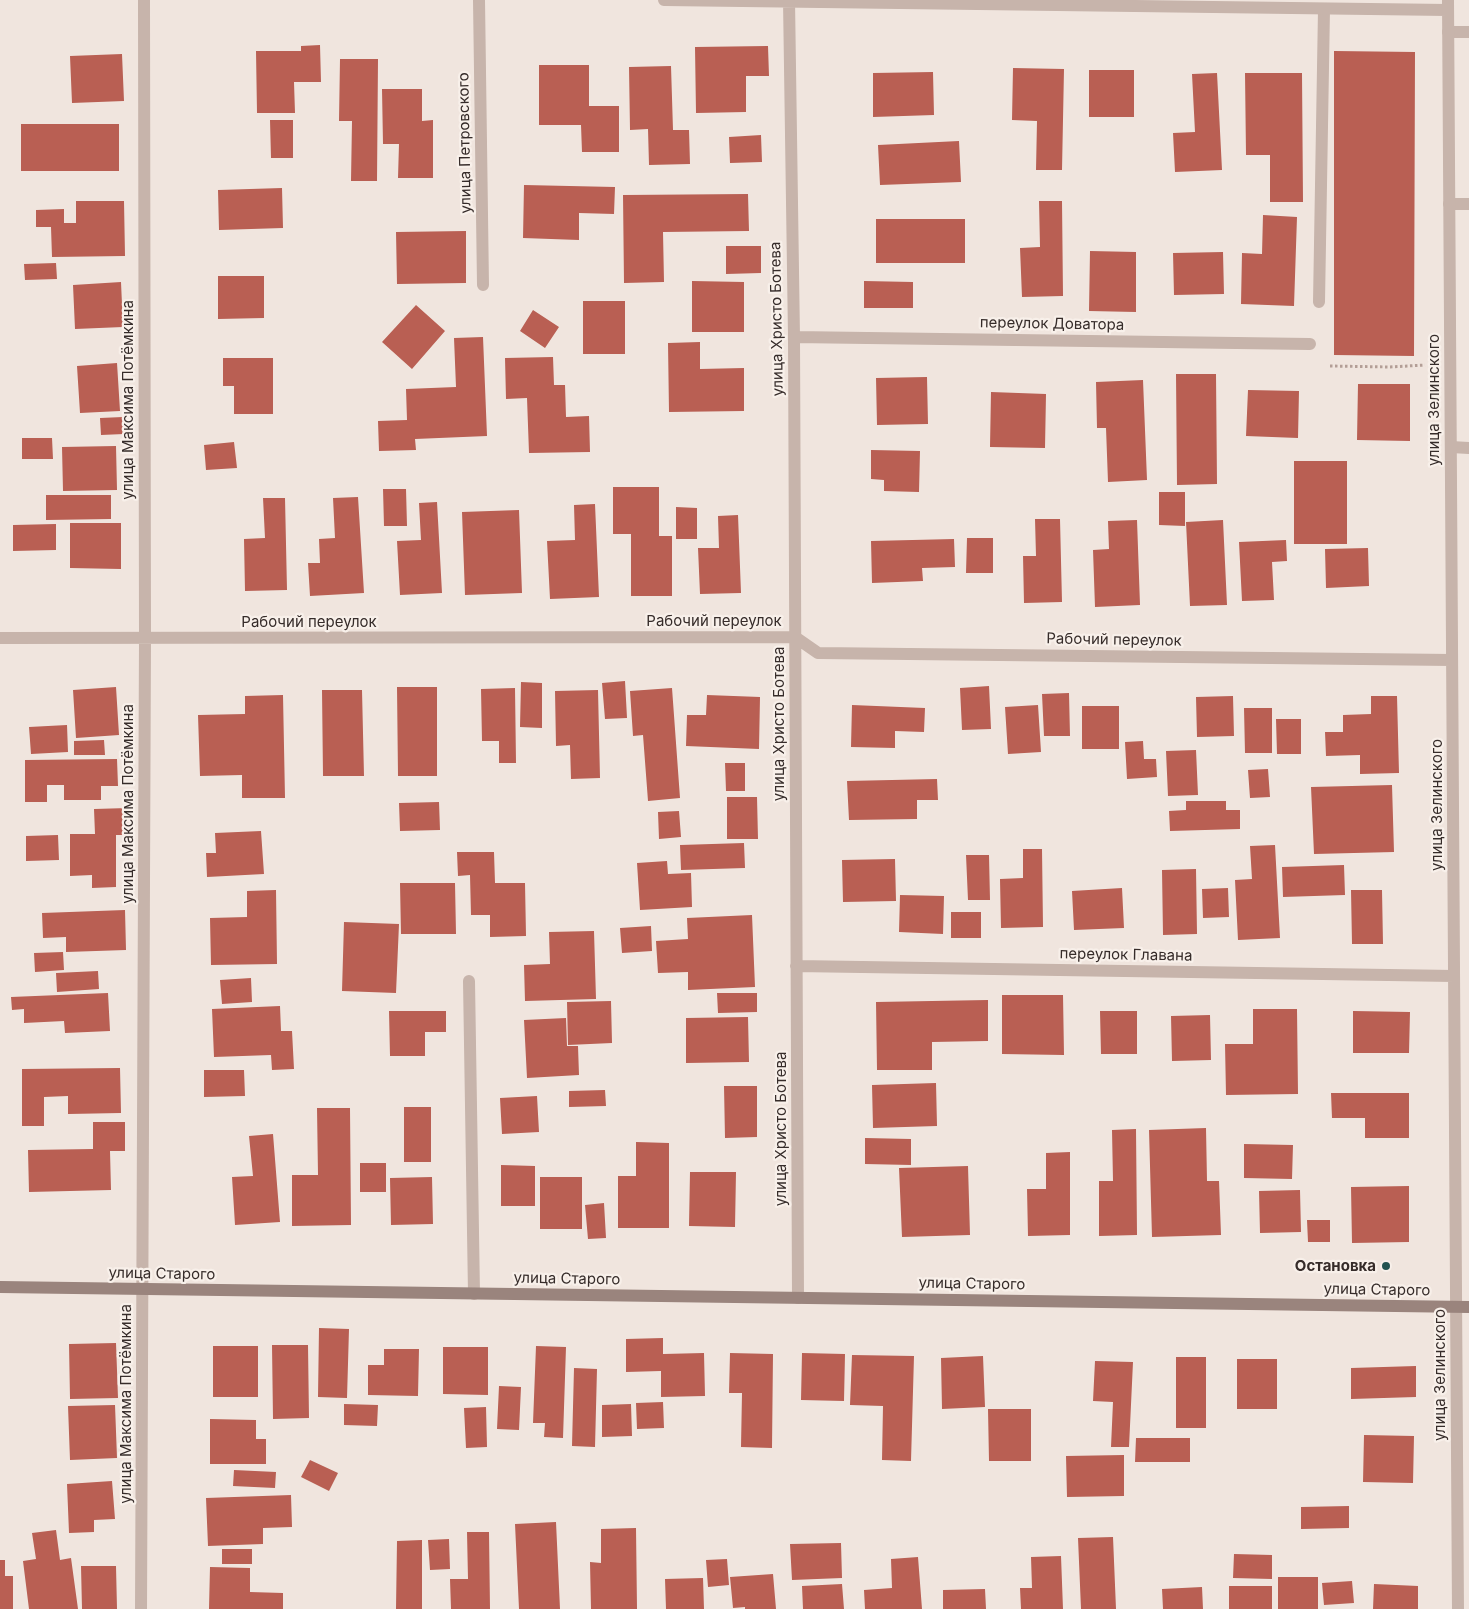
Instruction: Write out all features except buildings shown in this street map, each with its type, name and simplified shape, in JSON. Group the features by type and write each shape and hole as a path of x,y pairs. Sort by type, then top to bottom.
{"street":[{"name":"улица Максима Потёмкина","path":"141,1609 145,638 144,0"},
{"name":"улица Петровского","path":"479,0 483,285"},
{"path":"664,0 1159,4 1324,8 1448,5"},
{"name":"улица Христо Ботева","path":"789,1 794,337 798,1298"},
{"name":"улица Зелинского","path":"1448,5 1454,976 1463,1307 1458,1609"},
{"path":"1319,302 1324,8"},
{"path":"1448,32 1469,32"},
{"path":"1449,204 1469,204"},
{"name":"переулок Доватора","path":"794,337 1310,344"},
{"path":"1451,447 1469,448"},
{"name":"Рабочий переулок","path":"0,638 795,637 818,653 1452,660"},
{"name":"переулок Главана","path":"796,966 1454,976"},
{"path":"469,981 474,1294"},
{"name":"улица Старого","path":"0,1287 1463,1307"}],"path":[{"path":"1330,366 1390,367 1425,365"}],"place":[{"name":"Остановка","path":"1386,1266"}]}
